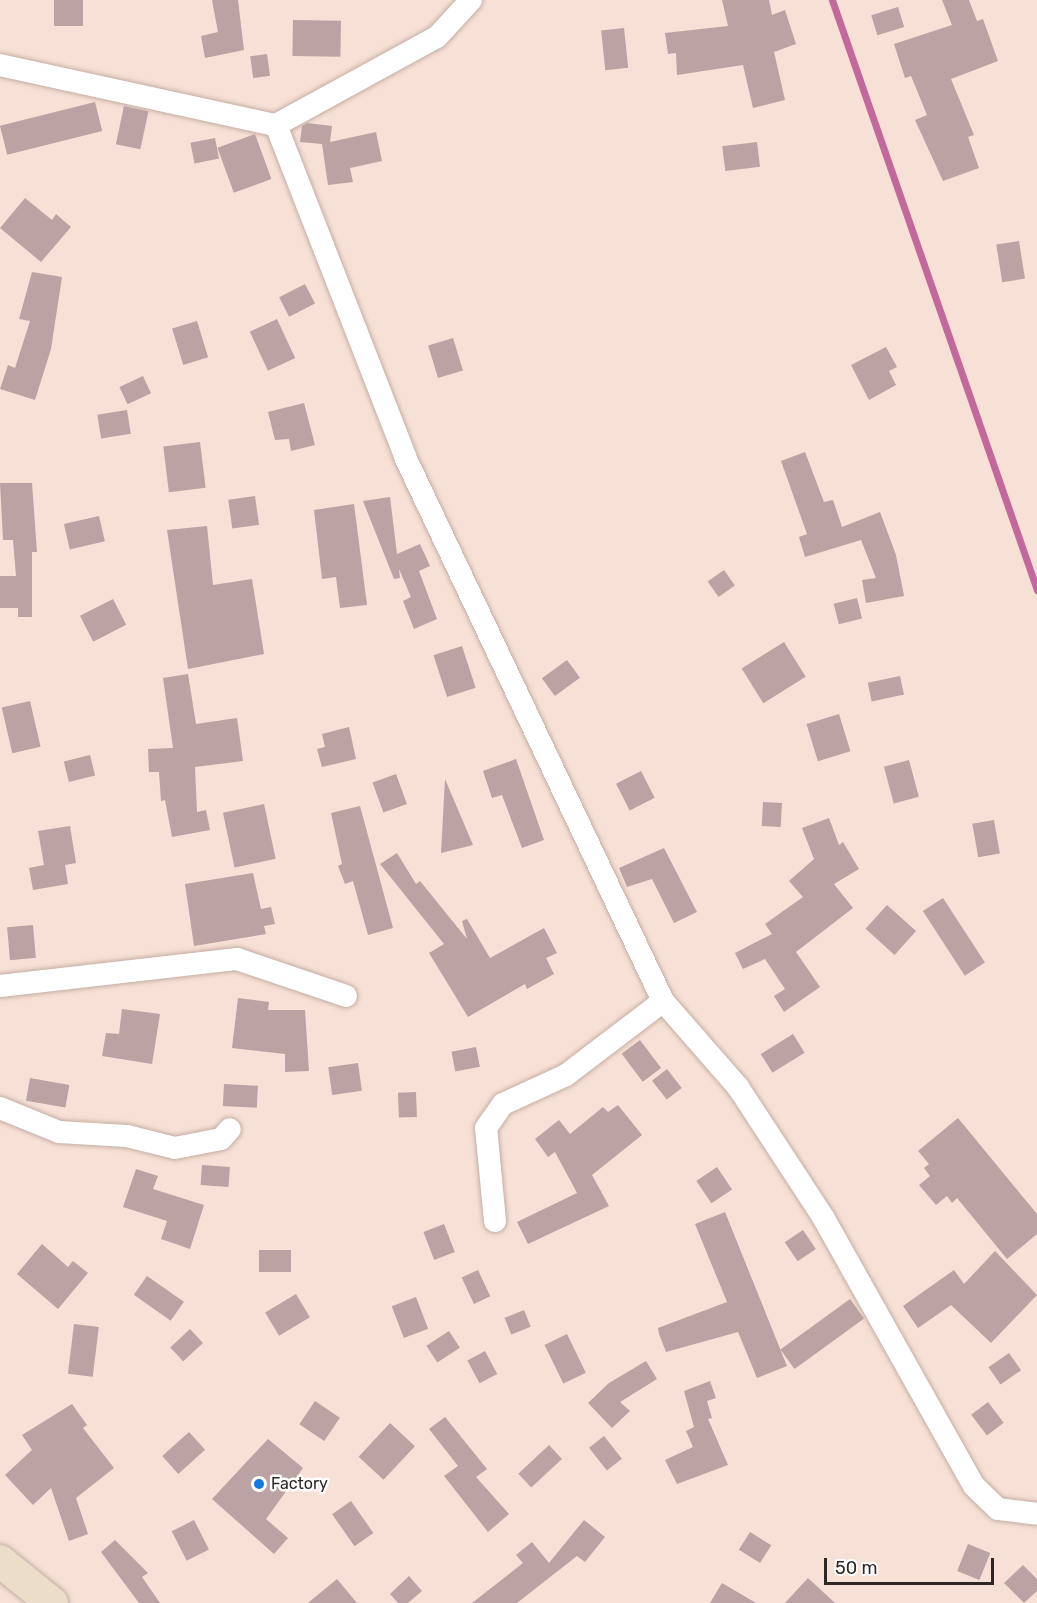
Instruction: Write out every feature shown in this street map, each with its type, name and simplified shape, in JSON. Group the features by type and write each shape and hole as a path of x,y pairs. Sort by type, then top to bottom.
{"street":[{"path":"0,65 276,125 437,37 471,0"},
{"path":"276,125 406,459 663,1001 738,1087 823,1217 974,1486 998,1509 1037,1514"},
{"path":"0,986 237,959 346,996"},
{"path":"495,1221 486,1128 503,1104 566,1075 663,1001"},
{"path":"0,1108 59,1132 127,1136 175,1148 221,1139 230,1129"},
{"path":"0,1561 52,1603"}],"building":[{"path":"54,0 83,0 83,26 54,26"},
{"path":"212,0 238,0 244,50 205,58 201,36 218,32"},
{"path":"722,0 769,0 772,15 785,10 796,44 774,52 785,100 753,108 743,65 677,75 676,53 668,54 665,33 728,26"},
{"path":"942,0 969,0 977,21 983,19 998,61 951,79 974,135 968,137 979,168 943,181 915,120 927,115 911,76 905,78 894,44 952,25"},
{"path":"898,7 904,27 877,35 871,15"},
{"path":"293,20 341,21 340,57 292,56"},
{"path":"624,28 628,68 605,70 601,30"},
{"path":"267,54 270,76 253,78 250,56"},
{"path":"95,102 102,131 7,155 0,126"},
{"path":"124,106 148,111 140,149 116,144"},
{"path":"307,123 332,126 330,142 376,132 382,161 350,168 353,182 328,185 322,144 300,142 302,126"},
{"path":"255,134 271,179 234,193 217,148"},
{"path":"215,138 219,159 194,163 190,143"},
{"path":"757,142 760,167 725,171 722,146"},
{"path":"25,198 52,220 56,214 71,227 41,262 0,228"},
{"path":"1019,241 1025,279 1002,282 996,245"},
{"path":"32,272 62,277 51,349 35,400 0,389 8,365 15,368 30,321 19,319"},
{"path":"305,284 315,304 289,317 279,297"},
{"path":"277,319 295,358 268,371 250,332"},
{"path":"197,321 208,357 183,365 172,329"},
{"path":"453,338 463,371 438,378 428,346"},
{"path":"886,347 897,367 889,371 896,385 869,400 851,365"},
{"path":"143,376 151,393 127,404 119,387"},
{"path":"304,403 315,445 291,451 289,439 275,440 268,412"},
{"path":"127,410 131,434 101,438 97,415"},
{"path":"200,442 206,488 169,492 163,447"},
{"path":"805,452 824,502 833,500 842,527 880,512 896,555 904,596 866,603 862,580 876,578 861,540 805,557 799,537 807,534 781,461"},
{"path":"0,483 32,483 37,552 32,552 32,617 18,617 18,608 0,608 0,576 16,576 13,540 3,540"},
{"path":"255,496 259,525 232,528 228,500"},
{"path":"390,497 397,554 420,544 430,566 419,571 437,619 414,629 403,601 411,597 399,569 400,578 394,579 363,501"},
{"path":"354,504 367,605 340,608 336,577 322,579 314,510"},
{"path":"99,516 105,541 70,549 64,524"},
{"path":"207,526 213,585 252,579 264,654 188,669 167,530"},
{"path":"724,570 735,586 719,597 708,581"},
{"path":"857,598 862,618 839,624 834,604"},
{"path":"113,599 126,625 93,642 80,616"},
{"path":"784,642 806,677 763,703 742,668"},
{"path":"462,646 476,688 447,697 433,655"},
{"path":"567,660 580,678 555,696 542,678"},
{"path":"188,674 196,724 237,718 243,761 195,767 197,812 206,810 210,830 172,837 165,800 161,801 159,772 149,772 148,749 173,748 163,678"},
{"path":"900,676 904,695 872,701 868,683"},
{"path":"30,701 41,747 12,753 2,708"},
{"path":"839,714 850,751 818,761 806,724"},
{"path":"349,727 356,759 322,767 317,749 325,747 322,734"},
{"path":"90,755 95,775 69,782 64,762"},
{"path":"516,759 544,840 522,848 502,795 492,798 483,771"},
{"path":"909,760 919,797 894,803 884,767"},
{"path":"641,771 655,798 630,810 616,784"},
{"path":"396,774 407,804 383,813 373,783"},
{"path":"445,779 473,845 441,853"},
{"path":"763,802 782,803 781,827 762,826"},
{"path":"264,804 276,859 235,868 223,813"},
{"path":"360,806 393,928 368,935 353,881 345,884 338,866 342,864 331,813"},
{"path":"829,818 839,845 843,842 859,869 834,884 853,908 796,952 820,987 784,1012 774,996 785,989 765,959 743,969 735,953 772,934 765,924 803,897 789,881 814,859 802,828"},
{"path":"994,820 1000,853 978,857 972,824"},
{"path":"70,826 76,863 65,865 68,884 33,890 29,868 44,865 38,831"},
{"path":"664,848 697,912 674,923 652,879 627,887 619,868"},
{"path":"397,853 416,884 420,881 467,939 462,921 467,919 490,958 544,928 557,953 546,958 554,974 527,989 525,984 468,1017 429,953 444,944 380,864"},
{"path":"253,873 261,909 271,907 275,924 264,926 266,934 194,946 185,884"},
{"path":"943,898 985,963 965,976 923,911"},
{"path":"887,905 916,931 895,955 866,929"},
{"path":"33,925 36,958 10,960 7,927"},
{"path":"238,998 269,1002 268,1010 305,1010 309,1071 285,1072 285,1054 232,1048"},
{"path":"122,1009 160,1014 152,1064 102,1056 106,1033 119,1034"},
{"path":"793,1034 805,1053 772,1073 761,1054"},
{"path":"640,1040 661,1068 643,1082 622,1054"},
{"path":"476,1047 480,1067 455,1071 451,1052"},
{"path":"358,1063 362,1091 332,1095 328,1067"},
{"path":"667,1069 682,1088 667,1100 652,1081"},
{"path":"30,1078 69,1085 65,1108 26,1101"},
{"path":"224,1084 258,1086 257,1108 223,1106"},
{"path":"416,1092 417,1117 399,1118 398,1093"},
{"path":"618,1105 642,1135 592,1175 609,1206 528,1244 517,1222 577,1193 555,1152 548,1157 535,1139 559,1120 570,1134 603,1107 608,1112"},
{"path":"958,1118 1037,1214 1037,1234 1007,1259 957,1198 952,1203 947,1196 936,1205 919,1185 930,1176 924,1168 929,1164 918,1151"},
{"path":"202,1165 230,1167 229,1187 201,1185"},
{"path":"717,1167 732,1189 711,1203 696,1181"},
{"path":"136,1169 158,1176 153,1189 204,1205 190,1249 161,1239 167,1221 123,1207"},
{"path":"725,1212 787,1366 757,1378 738,1332 666,1352 659,1334 658,1328 727,1302 695,1224"},
{"path":"444,1224 455,1252 434,1260 423,1232"},
{"path":"803,1230 816,1249 798,1261 785,1242"},
{"path":"42,1244 68,1267 73,1261 88,1273 58,1309 17,1274"},
{"path":"259,1250 291,1250 291,1272 259,1272"},
{"path":"995,1251 1037,1295 991,1343 951,1305 918,1328 903,1306 954,1270 964,1284"},
{"path":"478,1270 490,1296 474,1304 462,1278"},
{"path":"147,1276 184,1302 171,1321 134,1295"},
{"path":"296,1294 310,1317 279,1336 265,1313"},
{"path":"416,1297 428,1329 404,1338 392,1306"},
{"path":"850,1299 864,1318 795,1369 780,1350"},
{"path":"524,1310 531,1327 511,1335 505,1318"},
{"path":"74,1324 99,1327 93,1377 68,1374"},
{"path":"190,1329 203,1343 183,1361 170,1347"},
{"path":"449,1331 460,1348 437,1362 426,1346"},
{"path":"567,1334 586,1373 563,1384 545,1345"},
{"path":"485,1351 497,1374 480,1383 467,1360"},
{"path":"1009,1353 1021,1370 1001,1385 989,1367"},
{"path":"646,1361 657,1379 620,1402 630,1411 612,1428 588,1403 609,1383"},
{"path":"710,1381 716,1398 707,1401 712,1418 708,1419 728,1465 677,1484 665,1460 693,1447 686,1431 694,1427 684,1391"},
{"path":"315,1401 340,1418 324,1441 299,1424"},
{"path":"988,1402 1004,1423 987,1435 971,1415"},
{"path":"72,1404 87,1425 83,1428 114,1468 76,1498 88,1534 69,1541 51,1488 33,1505 5,1475 32,1450 22,1435"},
{"path":"445,1417 487,1469 476,1477 509,1514 488,1532 444,1476 458,1466 429,1429"},
{"path":"390,1423 415,1446 383,1480 359,1457"},
{"path":"189,1432 205,1450 178,1474 162,1456"},
{"path":"604,1436 622,1459 607,1471 589,1448"},
{"name":"Factory","path":"268,1439 303,1468 266,1519 288,1538 274,1554 212,1499"},
{"path":"549,1445 562,1459 531,1488 518,1474"},
{"path":"351,1501 373,1533 355,1546 332,1514"},
{"path":"194,1520 209,1549 187,1561 172,1531"},
{"path":"584,1520 605,1537 585,1562 577,1556 517,1603 472,1603 523,1563 516,1555 532,1542 549,1563"},
{"path":"750,1532 771,1545 760,1563 739,1550"},
{"path":"115,1540 148,1573 142,1577 160,1603 139,1603 101,1552"},
{"path":"968,1544 990,1553 979,1580 957,1571"},
{"path":"1023,1565 1037,1579 1037,1591 1024,1603 1004,1583"},
{"path":"409,1576 422,1591 408,1603 398,1603 390,1594"},
{"path":"808,1578 835,1603 785,1603"},
{"path":"337,1579 357,1603 308,1603"},
{"path":"722,1583 756,1603 710,1603"}],"waterway":[{"path":"832,0 1037,590"}],"place":[{"name":"Factory","path":"259,1484"}]}
